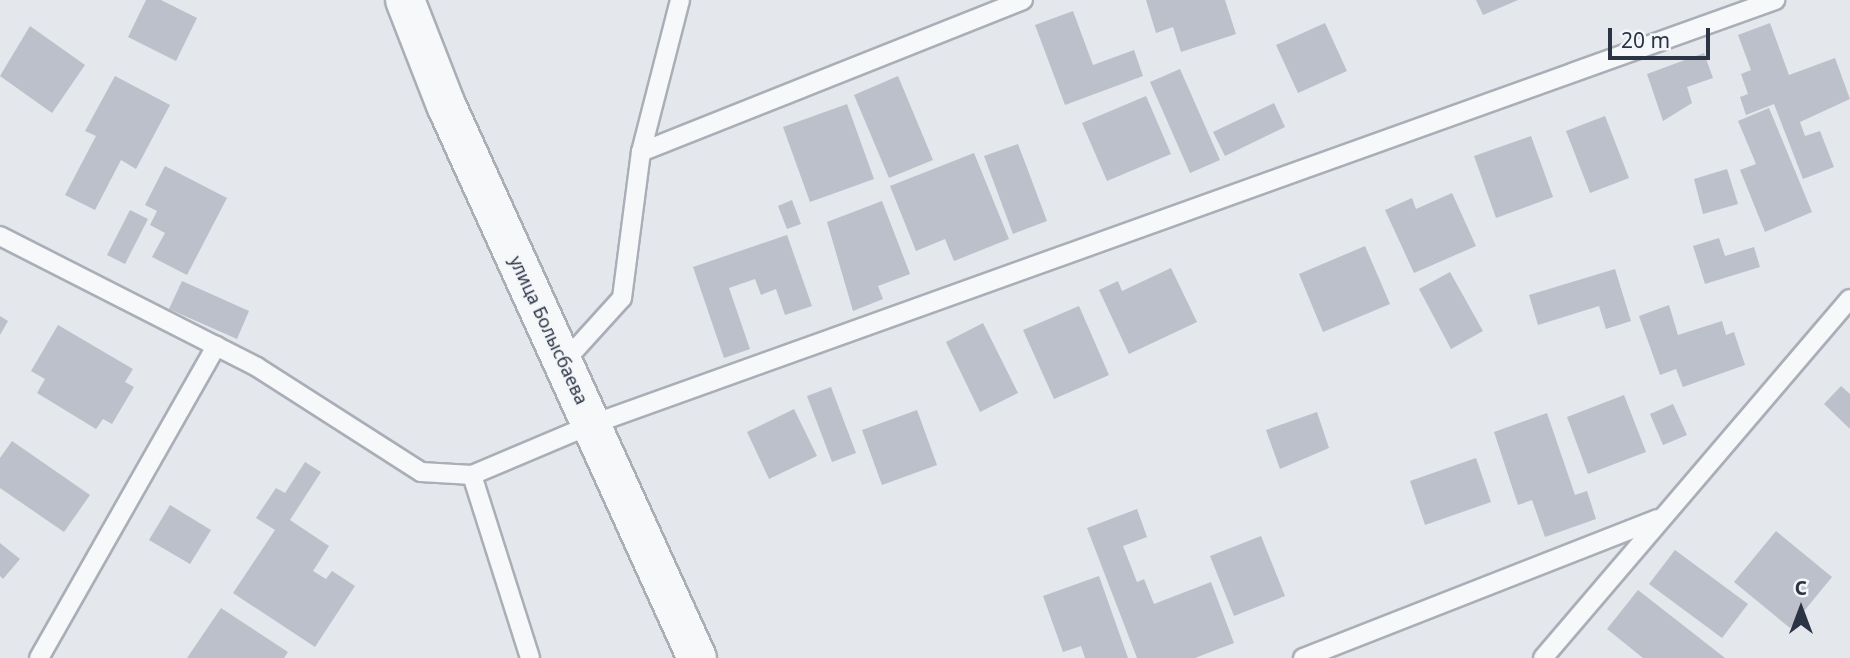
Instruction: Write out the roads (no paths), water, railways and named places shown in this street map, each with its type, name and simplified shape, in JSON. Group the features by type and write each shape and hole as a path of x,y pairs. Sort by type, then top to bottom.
{"street":[{"name":"улица Болысбаева","path":"405,0 697,658"}],"lane":[{"path":"564,362 622,298 640,152 680,0"},
{"path":"640,152 1023,0"},
{"path":"0,236 216,346 371,436 421,472 472,475 593,424 1775,0"},
{"path":"1543,658 1850,299"},
{"path":"39,658 216,346"},
{"path":"472,475 530,658"},
{"path":"1303,658 1661,518"}]}
